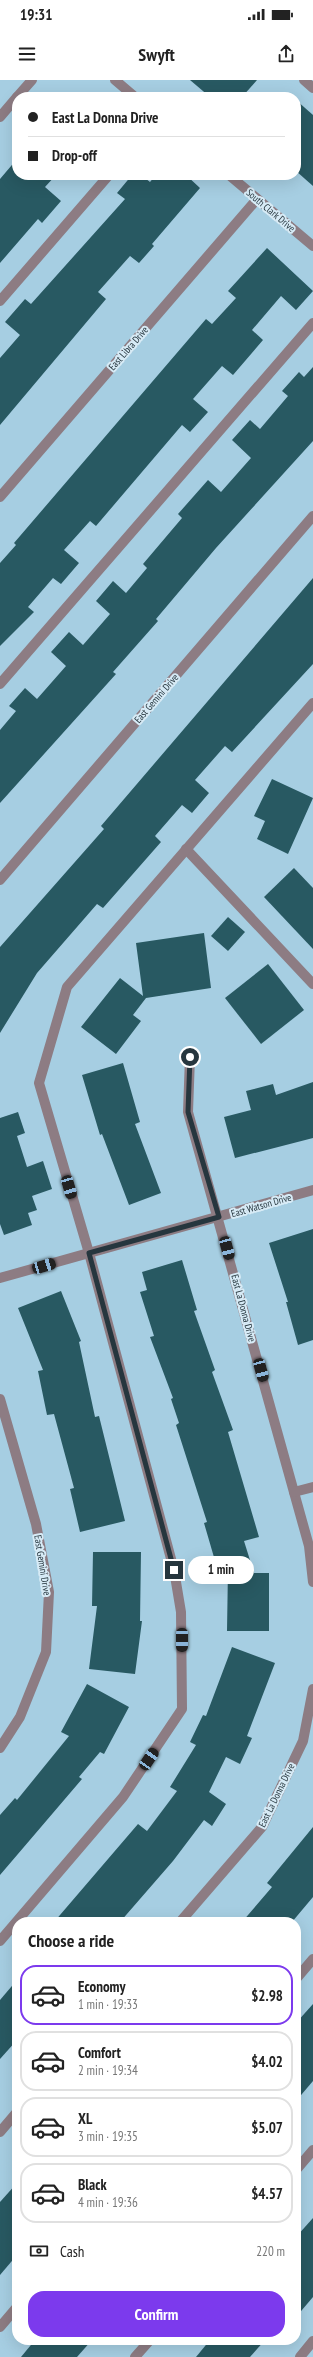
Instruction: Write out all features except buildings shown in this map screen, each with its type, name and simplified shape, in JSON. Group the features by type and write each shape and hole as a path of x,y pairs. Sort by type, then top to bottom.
{"street":[{"path":"21,92 32,80"},
{"path":"115,80 129,92"},
{"path":"304,80 313,88"},
{"path":"0,117 12,103"},
{"path":"0,301 105,180"},
{"name":"South Clark Drive","path":"235,180 313,246"},
{"name":"East Libra Drive","path":"0,497 257,198"},
{"path":"0,684 313,323"},
{"name":"East Gemini Drive","path":"0,880 313,516"},
{"path":"20,1917 123,1797 182,1709 181,1612 174,1570 89,1253 39,1083 67,987 313,703"},
{"path":"186,849 313,984"},
{"name":"East La Donna Drive","path":"190,1057 188,1112 219,1217 310,1546 313,1582"},
{"name":"East Watson Drive","path":"0,1278 313,1190"},
{"name":"East Gemini Drive","path":"0,1399 36,1524 49,1592 46,1652 20,1718 0,1748"},
{"path":"294,1492 313,1487"},
{"name":"East La Donna Drive","path":"184,1917 262,1827 303,1741 311,1711 313,1690"},
{"path":"0,1941 12,1927"},
{"path":"301,1973 313,1959"},
{"path":"0,2132 12,2118"},
{"path":"301,2164 313,2150"},
{"path":"0,2326 12,2313"},
{"path":"300,2357 313,2342"},
{"path":"135,2357 146,2345"}],"route":[{"path":"174,1570 89,1253 219,1217 188,1112 190,1057"}]}
